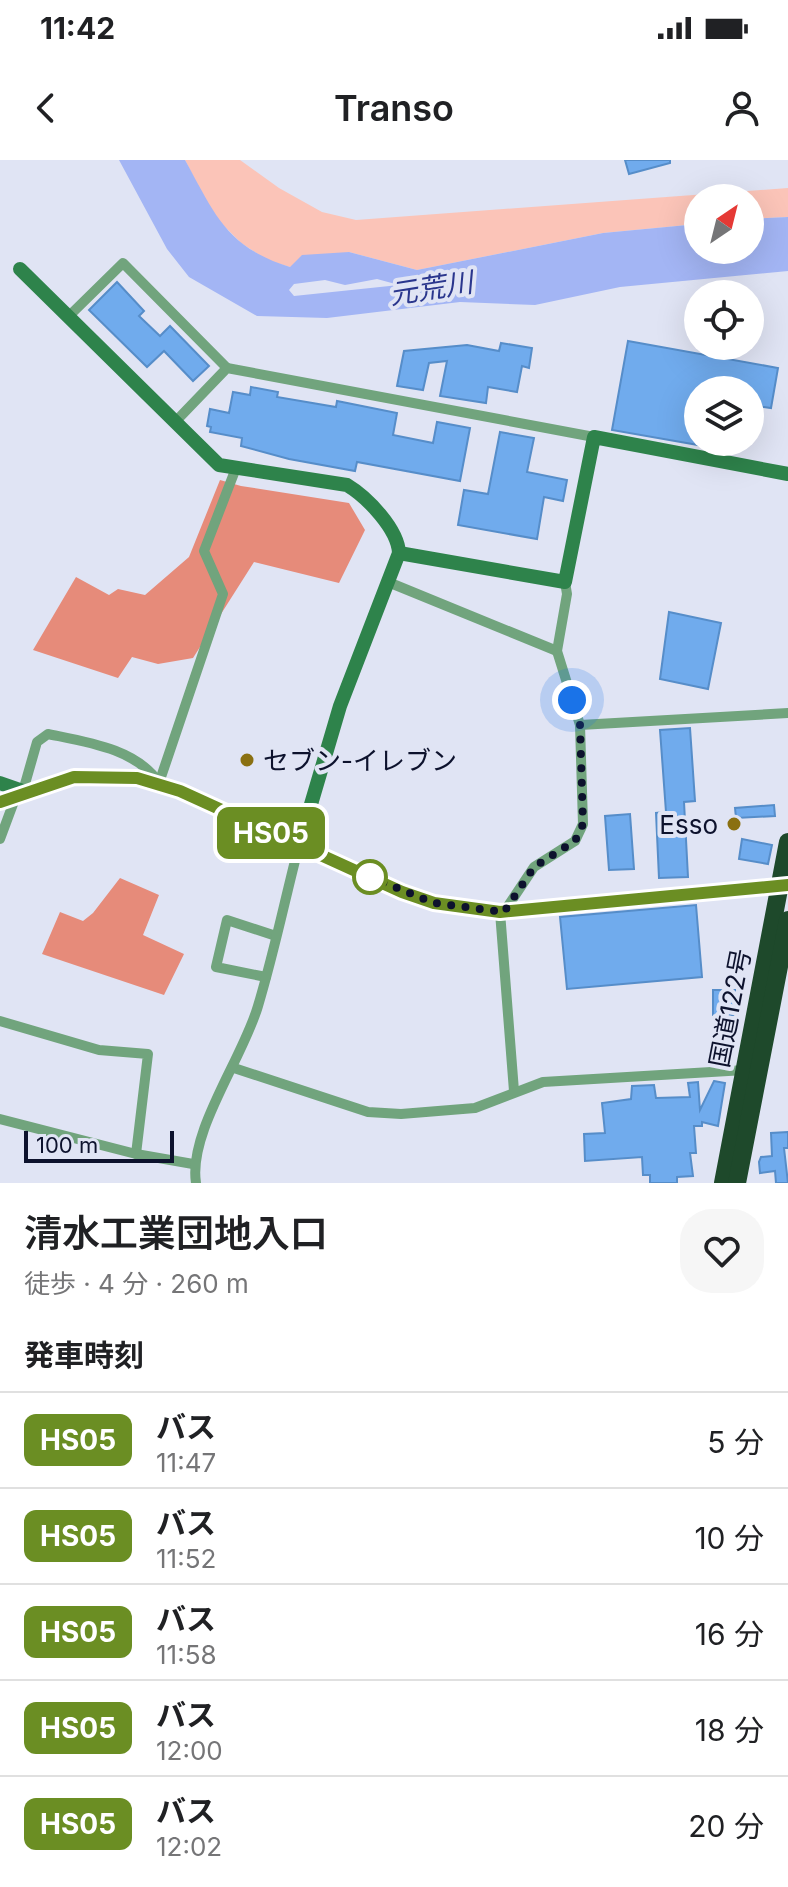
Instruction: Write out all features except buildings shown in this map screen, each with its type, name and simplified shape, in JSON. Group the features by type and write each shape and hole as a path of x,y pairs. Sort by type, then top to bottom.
{"highway":[{"name":"国道122号","path":"723,1183 784,885 788,842"},
{"name":"国道122号","path":"737,1183 788,920"}],"main road":[{"path":"0,802 56,780 97,775 159,783 434,903 502,912 784,885"}],"street":[{"path":"69,316 123,263 227,368 788,474"},
{"path":"20,269 219,465 347,485 363,495 399,543 399,553 340,706 299,845 266,977 234,1068 203,1129 193,1164 196,1183"},
{"path":"176,421 227,368"},
{"path":"514,1091 502,912 534,867 575,841 583,824 580,725 557,651 567,594 565,582 594,437"},
{"path":"159,783 223,594 204,551 236,468"},
{"path":"399,553 565,582"},
{"path":"388,582 557,651"},
{"path":"580,725 788,713"},
{"path":"0,839 2,823 20,793 37,742 48,734 128,756 148,765 159,783"},
{"path":"0,783 20,793"},
{"path":"266,977 216,967 227,920 276,936"},
{"path":"0,1021 99,1050 148,1054 136,1154"},
{"path":"234,1068 368,1112 401,1114 475,1108 543,1082 745,1070"},
{"path":"0,1119 136,1154 193,1164"}],"shaded area":[{"path":"185,160 240,160 279,188 322,212 356,220 684,196 684,225 603,233 417,270 349,252 290,267 267,260 241,243 213,215"},
{"path":"788,188 788,217 764,218 764,190"},
{"path":"220,480 349,503 365,530 339,583 254,562 193,658 158,664 132,657 118,678 33,650 76,577 109,595 118,589 145,595 189,557"},
{"path":"120,878 159,895 143,935 184,954 164,995 42,954 60,912 83,921"}],"water":[{"name":"元荒川","path":"119,160 185,160 215,212 237,239 268,259 290,267 302,255 349,252 417,270 603,233 684,225 684,264 764,264 764,218 788,217 788,271 620,287 535,305 460,302 327,318 257,316 189,277 167,249","holes":["377,279 399,285 294,296 289,290 294,284 325,280 345,285"]}],"bus line":[{"name":"HS05","path":"0,802 56,780 97,775 137,778 180,791 402,892 434,903 500,912 788,885"}],"place":[{"name":"セブン-イレブン","path":"247,760"},
{"name":"Esso","path":"734,824"}],"route":[{"path":"370,877 434,903 504,912 534,867 575,841 583,824 580,725 572,700"}]}
